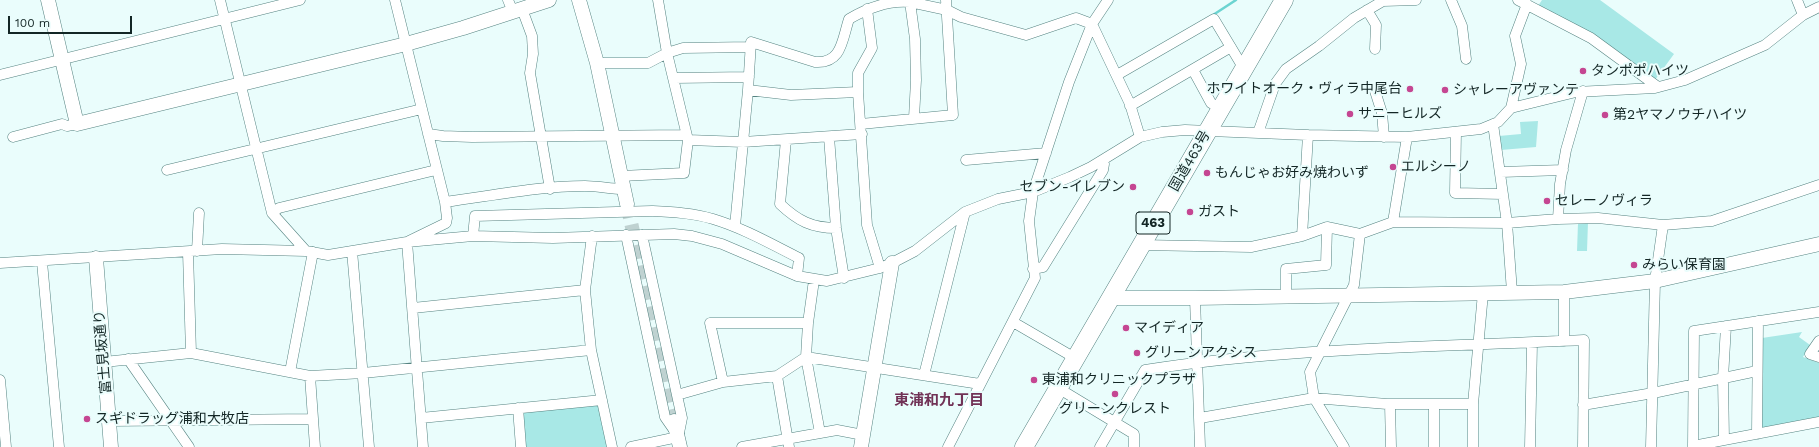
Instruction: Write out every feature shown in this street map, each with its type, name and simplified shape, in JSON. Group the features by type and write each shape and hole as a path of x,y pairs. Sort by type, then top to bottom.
{"highway":[{"name":"国道463号","path":"1024,447 1140,245 1284,0"}],"street":[{"path":"48,0 77,124"},
{"path":"220,0 272,213 309,252"},
{"path":"0,74 300,0"},
{"path":"395,0 445,202 447,218 446,223 407,242"},
{"path":"13,137 62,124 67,126 77,124 406,44 515,7 549,0"},
{"path":"579,0 597,62 627,204"},
{"path":"445,202 498,194 623,182 684,173 687,137 667,53 658,0"},
{"path":"948,447 1035,278 1029,221 1033,192 1069,82 1092,24 1108,0"},
{"path":"1258,133 1275,84 1286,69 1319,46 1354,18 1383,1 1416,0"},
{"path":"1451,0 1462,26 1466,59"},
{"path":"1518,0 1591,38 1658,87"},
{"path":"1797,0 1803,15"},
{"path":"735,226 751,42 815,62 824,63 832,59 838,53 849,19 867,8 902,1 947,5 961,17 1026,35 1076,18 1092,24 1117,75 1130,106 1140,137"},
{"path":"910,2 915,39 916,80 914,118"},
{"path":"0,264 222,250 309,252 328,255 407,242 473,236 553,238 674,234 706,239 733,248 797,276 827,281 844,278 886,265 915,251 965,212 998,199 1033,192 1070,177 1103,160 1140,137 1169,132 1208,130 1308,135 1407,137 1481,129 1498,122 1511,108 1521,64 1516,36 1528,4"},
{"path":"861,124 952,115 947,5"},
{"path":"515,7 532,36 533,54 530,73 550,189"},
{"path":"1511,108 1583,92 1658,87 1685,80 1765,45 1803,15 1819,7"},
{"path":"742,447 788,442 837,430 862,441 874,367 886,265 867,225 858,73 872,48 867,8"},
{"path":"1367,10 1376,25 1376,49"},
{"path":"1117,75 1214,19 1244,69"},
{"path":"597,62 648,62 667,53 683,48 751,47"},
{"path":"1130,106 1231,47"},
{"path":"1193,70 1211,103 1220,109"},
{"path":"674,78 748,77"},
{"path":"748,90 791,95 858,92"},
{"path":"1375,91 1382,112 1384,137"},
{"path":"1558,219 1566,150 1583,92"},
{"path":"167,170 422,109"},
{"path":"1493,124 1504,194 1512,292"},
{"path":"1456,132 1455,193 1504,194"},
{"path":"428,134 464,137 612,134 687,137 743,142 829,138 862,134"},
{"path":"1302,236 1308,135"},
{"path":"1393,222 1407,137"},
{"path":"829,138 836,228 844,278"},
{"path":"786,140 780,204 792,215 807,223 821,228 836,228"},
{"path":"966,160 1046,153"},
{"path":"1033,270 1043,267 1103,170 1103,160"},
{"path":"272,213 279,208 436,170"},
{"path":"1501,172 1563,170"},
{"path":"1140,245 1251,247 1302,236 1327,227 1360,234 1393,222 1507,223 1598,218 1663,225 1712,221 1819,184"},
{"path":"473,236 475,216 652,211 696,215 735,226 800,258 797,276"},
{"path":"191,353 192,251 199,212"},
{"path":"924,375 965,212"},
{"path":"1651,447 1655,281 1663,225"},
{"path":"1286,296 1286,269 1326,266 1327,227"},
{"path":"1344,447 1314,398 1310,372 1354,285 1360,234"},
{"path":"626,235 665,417 679,442"},
{"path":"642,235 682,418 679,442"},
{"path":"592,236 586,290 591,350 612,447"},
{"path":"407,242 423,447"},
{"path":"1110,298 1564,292 1655,281 1819,244"},
{"path":"352,251 369,447"},
{"path":"290,372 309,252"},
{"name":"富士見坂通り","path":"96,258 111,447"},
{"path":"42,262 59,447"},
{"path":"814,280 808,323 806,357 820,433"},
{"path":"413,308 586,290"},
{"path":"1564,292 1564,341"},
{"path":"1473,447 1473,404 1483,293"},
{"path":"1195,298 1200,447"},
{"path":"1819,312 1694,331 1693,446 1819,422"},
{"path":"1757,434 1758,321"},
{"path":"1013,322 1075,358"},
{"path":"723,382 710,323 808,323"},
{"path":"1724,440 1723,378 1726,326"},
{"path":"1100,447 1145,370 1197,362 1321,352 1584,340 1583,447"},
{"path":"1819,341 1810,354 1819,357"},
{"path":"1530,447 1532,343"},
{"path":"104,362 191,353 310,376 363,373 591,350"},
{"path":"677,394 723,382 777,376 806,357 980,384"},
{"path":"128,359 189,447"},
{"path":"1583,405 1653,393 1757,371"},
{"path":"310,376 315,447"},
{"path":"777,376 788,442"},
{"path":"0,380 6,447"},
{"path":"1058,388 1134,434 1134,447"},
{"path":"1200,418 1314,398 1390,404 1473,404"},
{"path":"421,418 602,400"},
{"path":"1390,404 1391,447"},
{"path":"1434,404 1434,447"},
{"path":"518,408 521,447"},
{"path":"109,421 313,419"},
{"path":"674,421 679,442"},
{"path":"631,447 679,442"}],"shaded area":[{"path":"1542,0 1600,0 1674,54 1655,80 1538,6"},
{"path":"1538,121 1536,147 1501,150 1499,136 1521,134 1520,122"},
{"path":"1588,222 1587,251 1577,251 1578,223"},
{"path":"1802,332 1799,337 1810,345 1803,357 1819,363 1819,419 1763,429 1761,427 1762,338"},
{"path":"596,403 600,406 608,447 526,447 522,415 524,411"}],"waterway":[{"path":"1213,15 1236,0"}],"tunnel":[{"path":"627,204 674,421"}],"place":[{"name":"タンポポハイツ","path":"1583,71"},
{"name":"ホワイトオーク・ヴィラ中尾台","path":"1410,89"},
{"name":"シャレーアヴァンテ","path":"1445,90"},
{"name":"サニーヒルズ","path":"1350,114"},
{"name":"第2ヤマノウチハイツ","path":"1605,115"},
{"name":"エルシーノ","path":"1393,167"},
{"name":"もんじゃお好み焼わいず","path":"1207,173"},
{"name":"セブン-イレブン","path":"1133,187"},
{"name":"セレーノヴィラ","path":"1547,201"},
{"name":"ガスト","path":"1190,212"},
{"name":"みらい保育園","path":"1634,265"},
{"name":"マイディア","path":"1126,328"},
{"name":"グリーンアクシス","path":"1137,353"},
{"name":"東浦和クリニックプラザ","path":"1034,380"},
{"name":"グリーンクレスト","path":"1115,394"},
{"name":"スギドラッグ浦和大牧店","path":"87,419"}],"district":[{"name":"東浦和九丁目","path":"939,401"}]}
